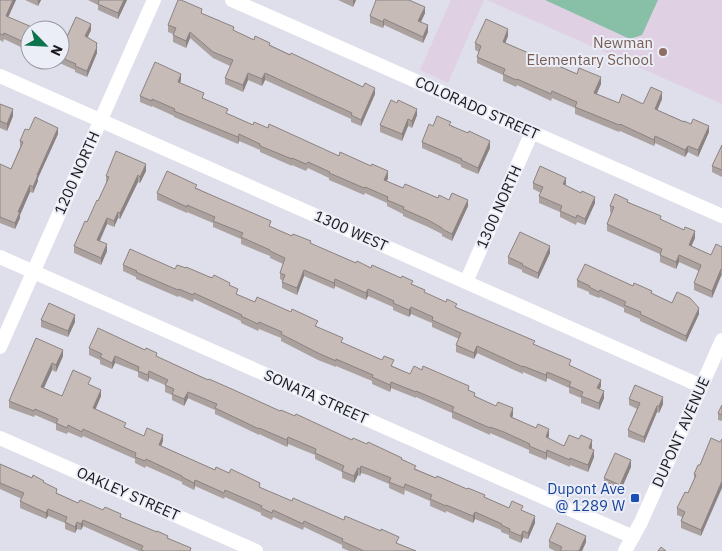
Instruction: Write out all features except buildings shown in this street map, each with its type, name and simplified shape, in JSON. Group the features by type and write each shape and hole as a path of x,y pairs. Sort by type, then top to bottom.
{"street":[{"name":"1200 NORTH","path":"0,346 154,0"},
{"name":"COLORADO STREET","path":"232,0 722,216"},
{"name":"1300 WEST","path":"0,76 701,386"},
{"name":"1300 NORTH","path":"466,282 532,132"},
{"name":"SONATA STREET","path":"0,257 633,537"},
{"name":"DUPONT AVENUE","path":"625,551 645,512 722,340"},
{"name":"OAKLEY STREET","path":"0,438 256,551"}],"shaded area":[{"path":"451,0 484,0 448,83 420,70"},
{"name":"Newman Elementary School","path":"487,0 722,0 722,104"}],"green space":[{"path":"545,0 658,0 642,35 630,39"}],"place":[{"name":"Newman Elementary School","path":"663,52"},
{"name":"Dupont Ave @ 1289 W","path":"635,498"}]}
